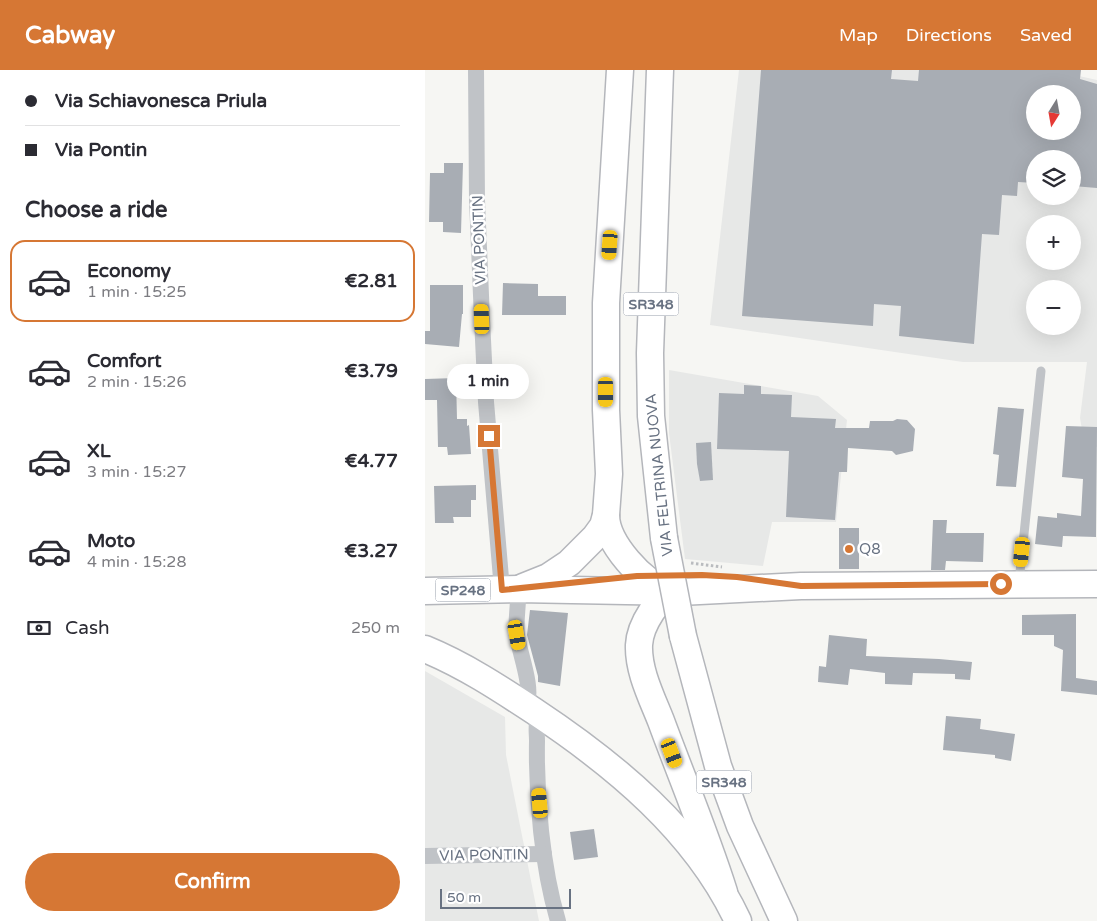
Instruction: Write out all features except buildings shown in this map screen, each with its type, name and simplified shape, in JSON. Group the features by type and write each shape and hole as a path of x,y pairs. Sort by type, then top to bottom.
{"main road":[{"path":"620,70 606,303 606,410 609,474 607,527 614,542 643,576 655,587 668,592"},
{"name":"VIA FELTRINA NUOVA","path":"660,70 650,353 651,416 664,538 683,636 718,766 740,826 783,921"},
{"path":"510,590 548,577 569,563 599,532 606,515"},
{"path":"510,590 643,576 718,575 793,585"},
{"path":"738,921 724,892 649,690 640,658 639,643 642,632 653,611 668,592 676,586 685,584 744,582 793,585 1097,584"},
{"name":"SP248","path":"425,591 668,592"},
{"path":"425,648 495,684 589,750 658,811 693,849 724,892"}],"street":[{"name":"VIA PONTIN","path":"476,70 482,319 489,440 510,590 519,605 517,635 532,710 537,723 536,757 544,854 553,904 559,921"},
{"name":"VIA PONTIN","path":"425,856 544,854"}],"lane":[{"path":"1019,584 1041,371"}],"shaded area":[{"path":"739,70 1052,70 1097,80 1097,447 1085,447 1080,418 1087,362 963,362 710,325"},
{"path":"669,370 818,396 847,420 836,522 772,522 763,566 685,559 669,433"},
{"path":"425,671 505,717 506,755 539,921 425,921"}],"place":[{"name":"Q8","path":"849,549"}],"route":[{"path":"489,436 502,590 637,576 702,575 737,577 801,586 1001,584"}]}
